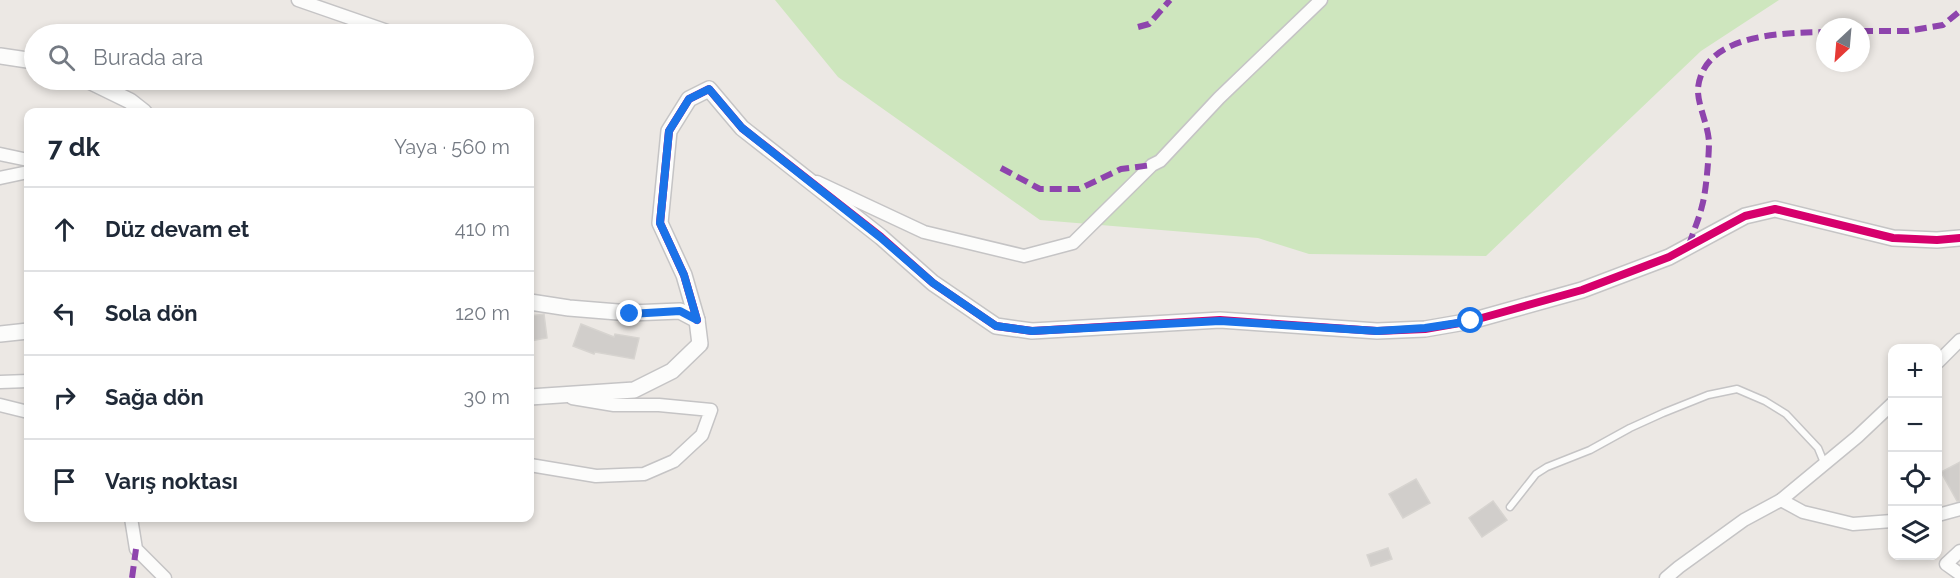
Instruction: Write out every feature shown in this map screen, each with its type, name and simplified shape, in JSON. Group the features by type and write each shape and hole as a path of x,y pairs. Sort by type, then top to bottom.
{"street":[{"path":"298,0 367,24"},
{"path":"798,173 924,232 1024,256 1073,243 1152,165 1160,161 1219,98 1321,0"},
{"path":"0,56 24,60"},
{"path":"534,397 634,390 672,371 700,344 697,320 684,275 660,223 669,131 689,99 709,89 742,128 880,237 933,283 996,326 1032,331 1220,321 1377,331 1448,325 1471,321 1581,290 1669,257 1745,216 1775,209 1893,238 1937,240 1960,238"},
{"path":"107,90 139,108"},
{"path":"0,154 24,159"},
{"path":"0,178 24,173"},
{"path":"534,303 569,309 630,314 680,311 697,320"},
{"path":"0,334 24,331"},
{"path":"1942,358 1960,340"},
{"path":"0,382 24,381"},
{"path":"534,466 597,476 644,474 674,461 702,435 711,410 659,405 614,405 555,395"},
{"path":"3,407 24,411"},
{"path":"1666,578 1744,520 1781,500 1825,465 1888,408"},
{"path":"1781,500 1803,512 1853,525 1888,521"},
{"path":"1942,514 1960,509"},
{"path":"132,522 136,549 165,578"},
{"path":"1960,551 1946,564 1960,574"}],"lane":[{"path":"1510,507 1536,474 1547,467 1590,450 1664,412 1707,395 1737,389 1765,401 1786,414 1818,448 1825,465"}],"green space":[{"path":"775,0 1779,0 1701,51 1486,256 1309,254 1258,238 1040,220 838,77"}],"building":[{"path":"544,314 547,338 534,340 534,315"},
{"path":"581,324 614,337 615,334 639,338 634,359 595,352 594,354 573,346"},
{"path":"1960,462 1960,501 1957,501 1942,471"},
{"path":"1416,479 1430,503 1403,518 1389,494"},
{"path":"1493,501 1507,520 1482,537 1469,518"},
{"path":"1388,548 1392,559 1371,566 1367,555"}],"marked path":[{"path":"1138,27 1149,24 1170,0"},
{"path":"1870,31 1908,31 1943,25 1960,11"},
{"path":"1689,245 1703,200 1708,165 1709,142 1698,94 1703,70 1715,56 1730,46 1768,36 1816,32"},
{"path":"1001,168 1040,189 1079,189 1121,169 1152,165"},
{"path":"132,578 136,549"}],"cycle path":[{"path":"697,320 684,275 660,223 669,131 689,99 709,89 742,128 881,237 933,283 996,326 1032,331 1220,320 1377,331 1425,329 1471,321 1582,290 1669,257 1745,216 1775,209 1893,238 1937,240 1960,238"}],"route":[{"path":"630,314 680,311 697,320 684,275 660,223 669,131 689,99 709,89 742,128 880,237 933,283 996,326 1032,331 1220,321 1377,331 1425,328 1471,321"}]}
